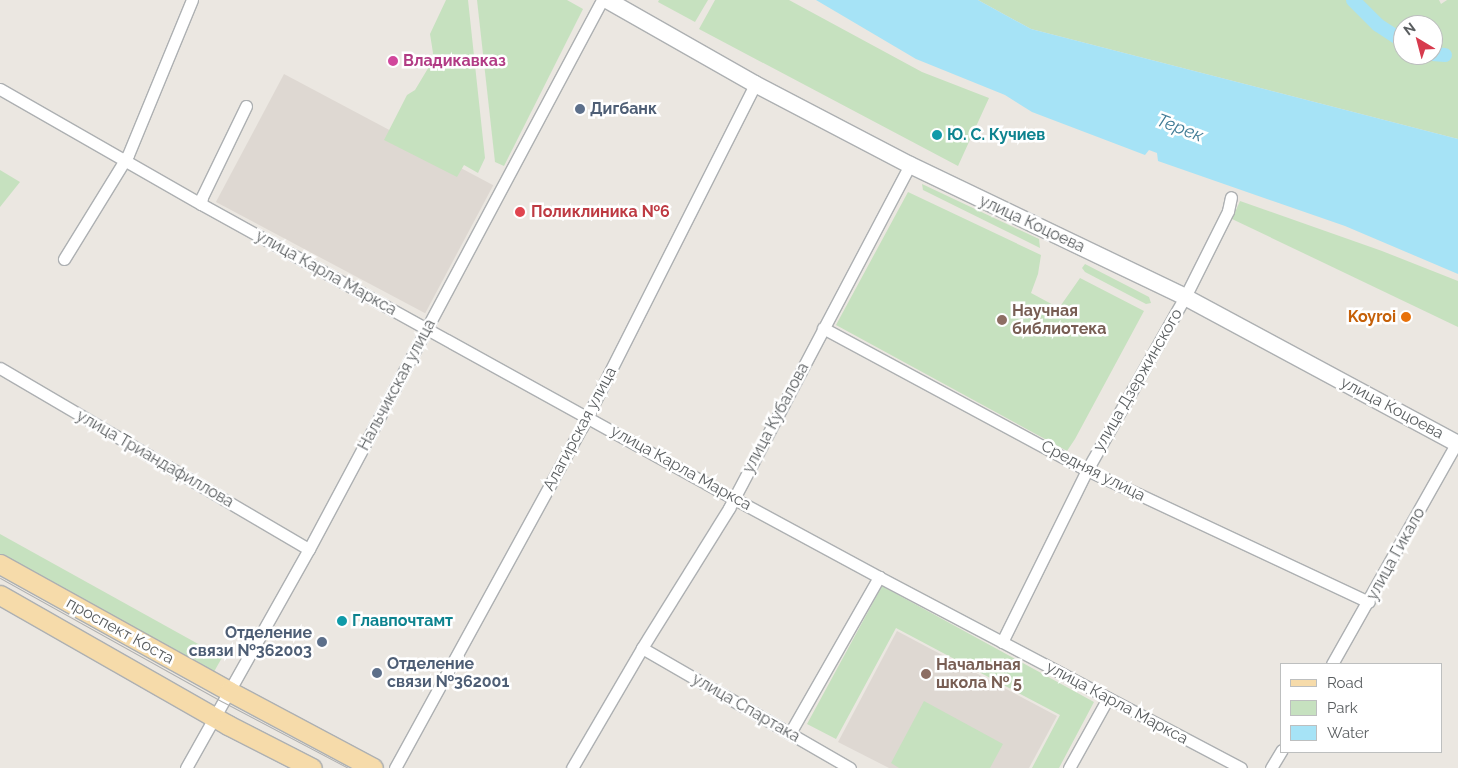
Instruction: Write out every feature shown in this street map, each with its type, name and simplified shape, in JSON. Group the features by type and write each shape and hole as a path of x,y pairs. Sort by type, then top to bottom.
{"main road":[{"name":"проспект Коста","path":"0,564 229,691 373,768"},
{"name":"проспект Коста","path":"0,595 215,718 312,768"}],"street":[{"path":"64,259 125,161 192,0"},
{"name":"Нальчикская улица","path":"186,768 309,549 602,0"},
{"name":"улица Коцоева","path":"607,0 755,84 910,165 1186,297 1457,443"},
{"name":"Алагирская улица","path":"395,768 587,416 755,84"},
{"name":"улица Карла Маркса","path":"0,89 201,204 734,498 879,577 1241,768"},
{"path":"201,204 202,197 246,106"},
{"name":"улица Кубалова","path":"572,768 642,648 734,498 910,165"},
{"name":"улица Дзержинского","path":"1002,642 1087,470 1186,297 1228,211 1231,197"},
{"name":"Средняя улица","path":"823,328 1087,470 1369,602"},
{"name":"улица Триандафиллова","path":"0,368 309,549"},
{"name":"улица Гикало","path":"1333,663 1369,602 1457,443"},
{"path":"790,732 879,577"},
{"name":"улица Спартака","path":"642,648 850,768"},
{"path":"1069,768 1108,698"},
{"path":"1271,768 1280,753"}],"shaded area":[{"path":"284,74 493,185 425,313 216,202"},
{"name":"Начальная школа № 5","path":"897,631 1057,716 1029,768 889,768 838,742"}],"green space":[{"path":"446,0 468,0 485,158 478,173 464,165 457,177 384,140 407,95 415,90 430,65 433,53 430,34"},
{"path":"477,0 567,0 583,9 504,166 495,162"},
{"path":"659,0 708,0 695,22 658,2"},
{"path":"715,0 789,0 922,72 989,98 958,166 699,29"},
{"path":"978,0 1439,0 1441,4 1447,0 1458,0 1458,139 1031,29"},
{"path":"0,170 20,182 0,207"},
{"path":"922,184 1039,239 1040,248 923,190"},
{"path":"908,192 1041,255 1038,274 1031,293 1059,308 1080,278 1144,311 1067,451 836,325"},
{"path":"1240,201 1382,251 1458,281 1458,327 1232,219"},
{"path":"1085,264 1149,297 1151,303 1146,304 1085,272 1082,268"},
{"path":"0,534 222,657 212,676 0,558"},
{"path":"882,586 1094,702 1059,768 1032,768 1060,715 896,628 836,739 807,724"},
{"path":"924,701 1003,744 990,768 899,768 891,763"}],"water":[{"name":"Терек","path":"816,0 978,0 1031,29 1458,139 1458,274 1345,226 1158,161 1157,153 1149,150 1145,155 1032,112 1005,95 916,59"}],"waterway":[{"path":"1353,0 1378,25 1393,35"}],"tram line":[{"path":"0,578 223,702 348,768"}],"place":[{"name":"Владикавказ","path":"393,61"},
{"name":"Дигбанк","path":"580,109"},
{"name":"Ю. С. Кучиев","path":"937,135"},
{"name":"Поликлиника №6","path":"520,212"},
{"name":"Koyroi","path":"1406,317"},
{"name":"Научная библиотека","path":"1002,320"},
{"name":"Главпочтамт","path":"342,621"},
{"name":"Отделение связи №362003","path":"322,642"},
{"name":"Отделение связи №362001","path":"377,673"},
{"name":"Начальная школа № 5","path":"926,674"}]}
